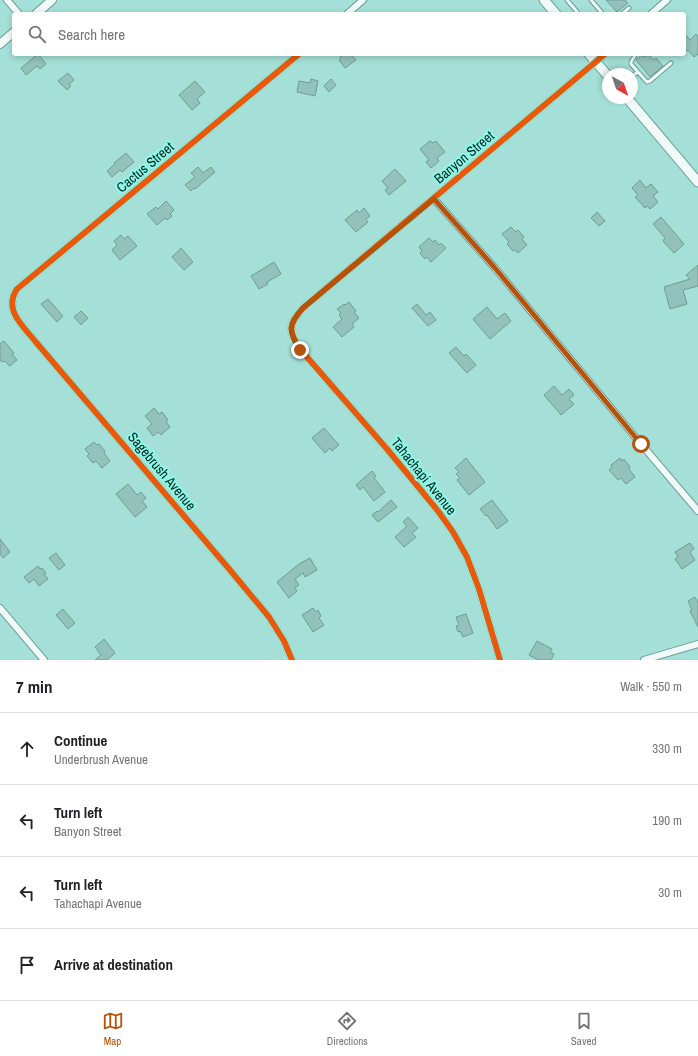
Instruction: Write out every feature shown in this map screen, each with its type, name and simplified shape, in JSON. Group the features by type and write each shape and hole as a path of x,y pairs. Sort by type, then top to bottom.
{"main road":[{"path":"544,0 554,12"},
{"path":"592,56 602,69"},
{"path":"632,104 698,182"}],"street":[{"path":"7,0 17,12"},
{"path":"38,12 52,0"},
{"path":"349,12 363,0"},
{"path":"653,12 667,0"},
{"path":"0,44 12,34"},
{"name":"Cactus Street","path":"12,301 17,289 297,56"},
{"name":"Banyon Street","path":"291,330 294,318 303,308 603,56"},
{"path":"434,199 495,268 641,444 698,510"},
{"name":"Sagebrush Avenue","path":"12,301 12,308 16,318 269,617 284,641 292,660"},
{"name":"Tahachapi Avenue","path":"291,330 293,340 300,350 387,449 438,511 453,532 467,557 500,660"},
{"path":"0,608 44,660"},
{"path":"644,660 698,644"}],"lane":[{"path":"567,0 577,12"},
{"path":"591,0 601,12"},
{"path":"624,12 629,8"},
{"path":"634,68 631,62 635,56"},
{"path":"638,72 648,82 672,63"}],"building":[{"path":"606,0 625,0 628,3 617,12"},
{"path":"696,34 698,37 698,54 694,57 688,50 686,52 686,35 690,40"},
{"path":"36,56 40,56 46,64 40,69 37,66 26,75 21,68"},
{"path":"340,56 353,56 356,60 345,68 339,60 341,58"},
{"path":"641,56 650,56 654,60 656,58 663,66 650,77 636,60"},
{"path":"68,73 74,80 69,84 71,86 67,90 58,81"},
{"path":"311,79 318,81 315,96 297,92 299,81 310,83"},
{"path":"331,79 336,85 329,92 324,86"},
{"path":"195,81 205,92 197,99 200,103 192,110 179,95"},
{"path":"430,141 433,143 436,141 445,152 437,158 439,161 431,168 426,162 429,160 420,149"},
{"path":"126,153 134,162 122,172 120,170 112,177 107,171"},
{"path":"198,167 203,173 211,167 215,172 191,191 185,185 195,177 191,173"},
{"path":"395,169 406,181 389,195 385,190 388,188 382,181"},
{"path":"640,180 646,188 651,184 658,192 653,196 658,202 650,209 647,206 645,208 635,197 638,195 632,188"},
{"path":"166,201 174,210 170,214 172,216 167,220 165,218 157,225 147,214 156,207 158,209"},
{"path":"364,208 370,216 366,219 368,222 356,232 345,220 357,210 359,213"},
{"path":"597,212 605,221 599,226 591,218"},
{"path":"661,217 684,244 674,253 663,241 665,238 653,224"},
{"path":"511,227 516,232 518,230 524,237 522,239 527,245 518,253 515,250 513,251 507,244 509,242 502,234"},
{"path":"121,235 124,239 128,236 137,246 120,260 112,250 117,245 114,241"},
{"path":"429,238 433,242 435,240 439,245 441,243 446,248 431,262 427,257 425,259 420,253 422,251 419,247"},
{"path":"181,248 193,262 184,270 172,257"},
{"path":"274,262 281,274 267,282 268,284 259,289 251,276"},
{"path":"698,265 698,286 683,290 687,304 670,309 664,287 690,279 686,275"},
{"path":"48,299 63,316 57,322 41,304"},
{"path":"349,302 359,318 352,324 354,327 342,337 333,327 342,319 339,315 341,313 337,309"},
{"path":"417,304 426,315 430,312 436,320 428,326 412,308"},
{"path":"487,307 497,319 505,313 511,321 490,339 473,319"},
{"path":"81,311 88,318 81,325 74,317"},
{"path":"4,341 14,353 12,354 17,360 10,366 4,361 2,362 0,360 0,344"},
{"path":"456,347 464,356 466,354 476,365 467,373 449,353"},
{"path":"554,386 562,395 569,389 574,395 569,399 574,404 561,415 544,395"},
{"path":"154,408 159,414 162,412 168,420 166,422 170,427 161,435 158,432 153,436 147,428 152,424 145,416"},
{"path":"324,428 339,445 332,451 330,448 325,453 312,438"},
{"path":"94,442 97,445 99,444 105,451 104,453 110,461 102,468 96,461 93,463 87,456 89,454 85,449"},
{"path":"466,458 485,482 469,495 457,480 460,478 456,474 459,472 455,468"},
{"path":"620,458 622,461 624,459 635,477 626,484 621,478 618,480 609,470 612,467 611,465"},
{"path":"372,471 376,476 374,478 385,492 374,501 363,487 360,490 356,485"},
{"path":"128,484 137,495 141,492 146,498 142,501 147,507 135,517 116,494"},
{"path":"391,500 397,507 378,522 372,515 377,511 378,512"},
{"path":"492,500 508,521 497,529 487,515 486,516 480,509"},
{"path":"408,517 418,528 412,533 416,537 404,547 395,537 407,526 403,522"},
{"path":"0,539 10,552 3,558 0,554"},
{"path":"690,543 694,549 690,552 695,560 682,569 675,559 678,557 675,552"},
{"path":"56,553 65,565 59,570 49,558"},
{"path":"310,558 317,570 305,577 303,573 295,579 299,585 295,588 297,591 289,598 277,582 299,564"},
{"path":"38,566 46,573 44,574 48,579 39,586 34,579 29,583 24,577"},
{"path":"695,597 698,603 698,627 690,611 692,610 688,601"},
{"path":"313,608 316,612 318,610 321,616 319,618 324,625 313,632 302,615"},
{"path":"63,609 75,623 68,629 56,615"},
{"path":"466,614 473,633 463,637 460,631 458,632 456,626 459,625 456,617"},
{"path":"104,639 115,653 107,660 95,660 101,655 95,647"},
{"path":"537,641 552,649 550,652 554,654 551,660 538,660 529,655"}],"cycle path":[{"path":"292,660 284,641 269,617 25,330 16,317 12,304 13,297 17,289 297,56"},
{"path":"500,660 479,589 467,557 453,532 438,511 387,449 300,349 293,337 291,328 292,323 303,308 603,56"}],"route":[{"path":"300,350 293,340 291,330 294,318 303,308 434,199 495,268 641,444"}]}
